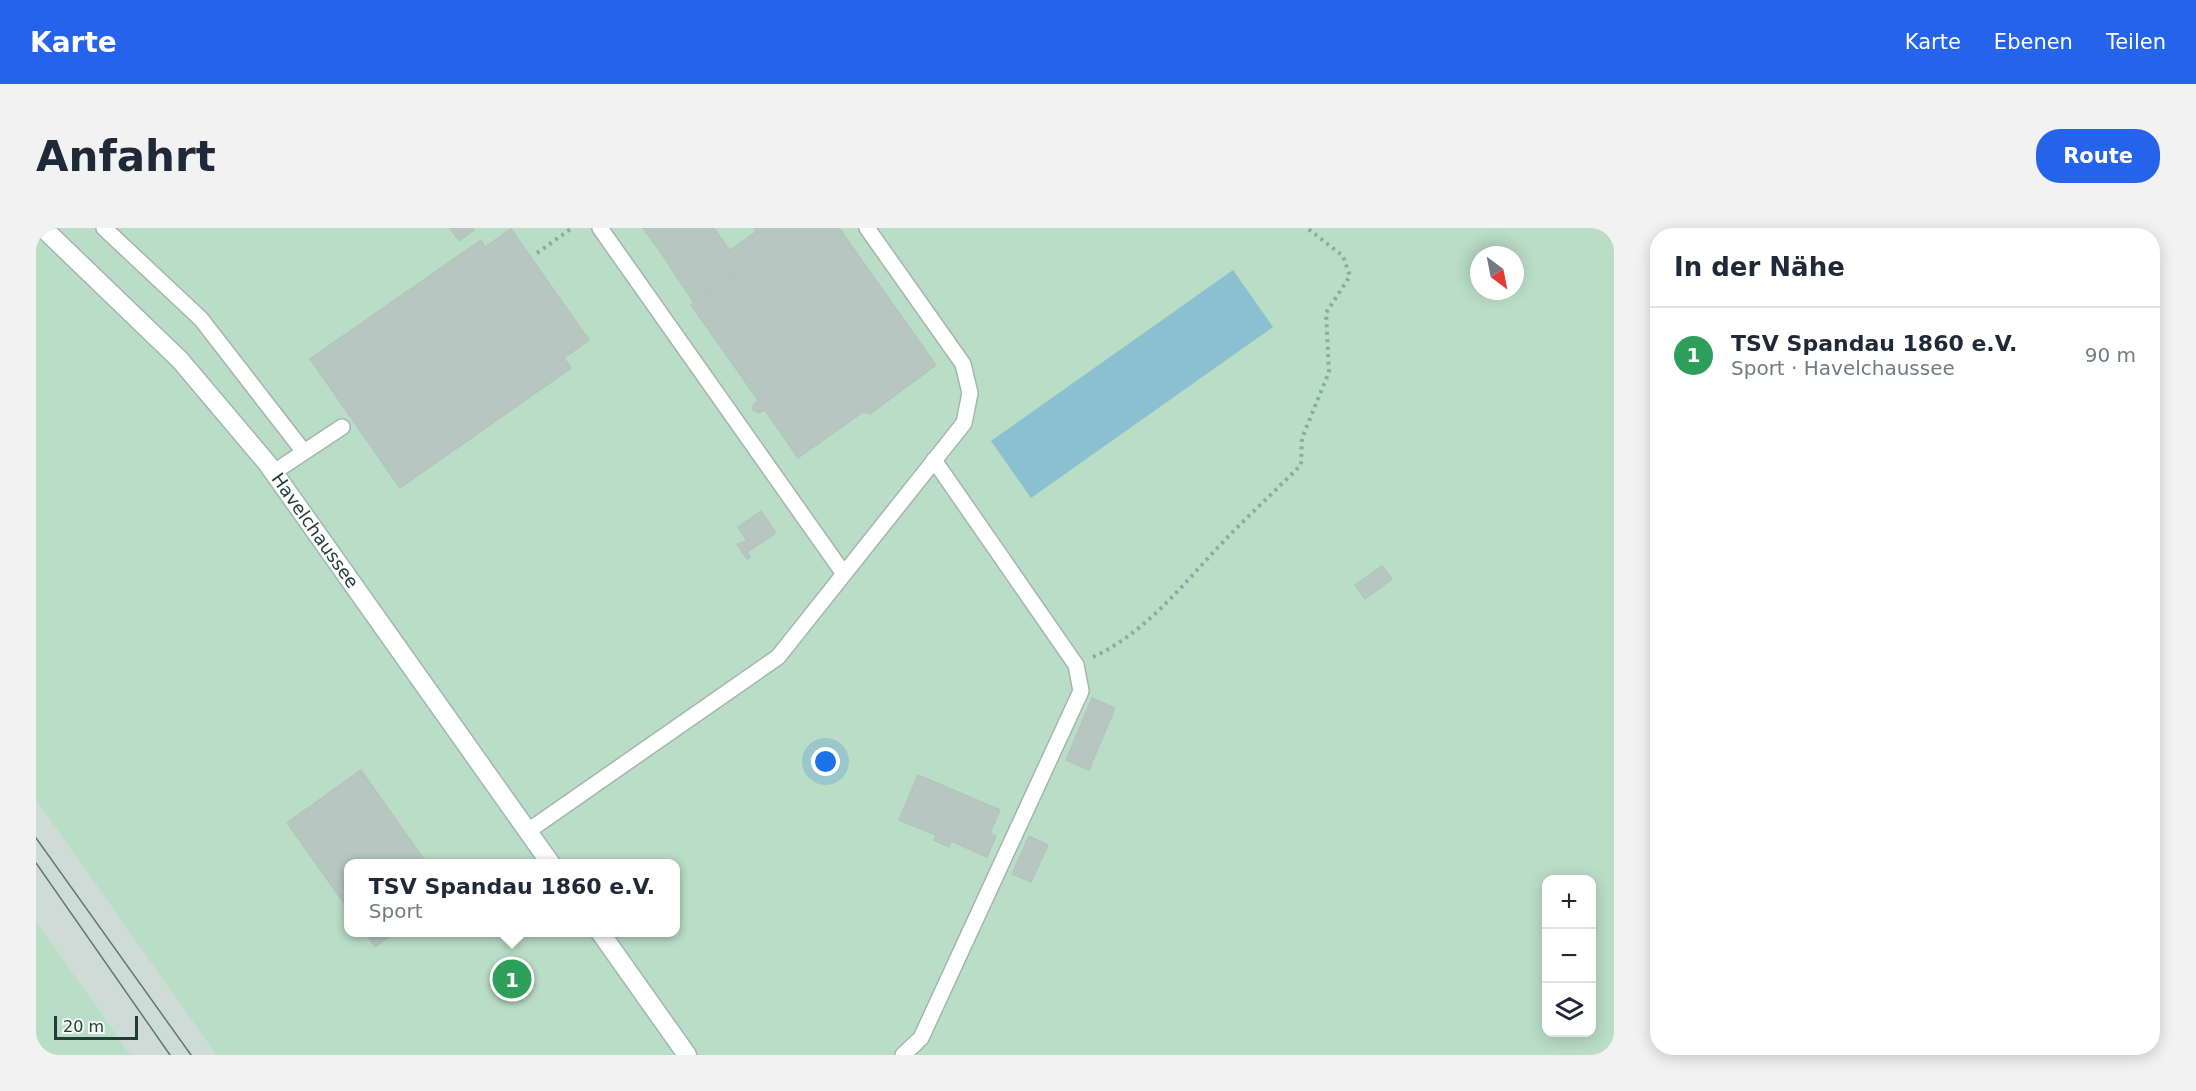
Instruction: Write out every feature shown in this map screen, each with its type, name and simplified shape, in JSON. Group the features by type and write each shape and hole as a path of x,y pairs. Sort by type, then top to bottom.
{"street":[{"name":"Havelchaussee","path":"43,228 180,360 274,472 548,859"},
{"path":"603,937 687,1055"}],"lane":[{"path":"104,228 201,319 304,452"},
{"path":"600,228 844,574"},
{"path":"528,831 778,657 964,423 970,393 963,364 867,228"},
{"path":"274,472 342,427"},
{"path":"903,1055 921,1038 1081,691 1076,665 934,460"}],"path":[{"path":"537,253 572,228"},
{"path":"1076,665 1120,645 1167,604 1222,543 1301,465 1302,438 1329,372 1326,313 1350,276 1343,256 1307,228"}],"shaded area":[{"path":"36,800 216,1055 131,1055 36,921"}],"green space":[{"path":"36,228 1614,228 1614,1055 216,1055 36,800"},
{"path":"36,921 131,1055 36,1055"}],"water":[{"path":"1233,270 1273,327 1031,498 991,441"}],"building":[{"path":"450,228 472,228 474,230 459,241"},
{"path":"643,228 663,228 672,241 659,250"},
{"path":"663,228 701,228 721,257 750,236 761,252 754,257 756,260 705,296 669,243 672,241"},
{"path":"701,228 714,228 730,251 721,257"},
{"path":"754,228 795,228 761,252 750,236 756,232"},
{"path":"795,228 839,228 936,365 870,414 863,412 798,458 765,410 759,413 753,410 753,405 758,400 691,305"},
{"path":"511,229 589,340 564,358 571,368 400,488 310,359 481,240 485,247"},
{"path":"669,243 705,296 694,303 659,250"},
{"path":"761,511 776,533 747,552 750,557 747,559 737,544 747,541 738,527"},
{"path":"1382,566 1392,579 1365,599 1355,585"},
{"path":"1092,698 1115,708 1089,770 1066,760"},
{"path":"361,770 423,859 344,859 344,903 287,823"},
{"path":"918,775 1000,810 990,833 996,836 987,857 951,841 949,847 934,840 936,835 899,820"},
{"path":"1029,836 1048,845 1031,882 1012,874"},
{"path":"368,937 389,937 375,947"}],"tram line":[{"path":"36,838 191,1055"},
{"path":"36,863 170,1055"}],"place":[{"name":"TSV Spandau 1860 e.V.","path":"512,979"}]}
